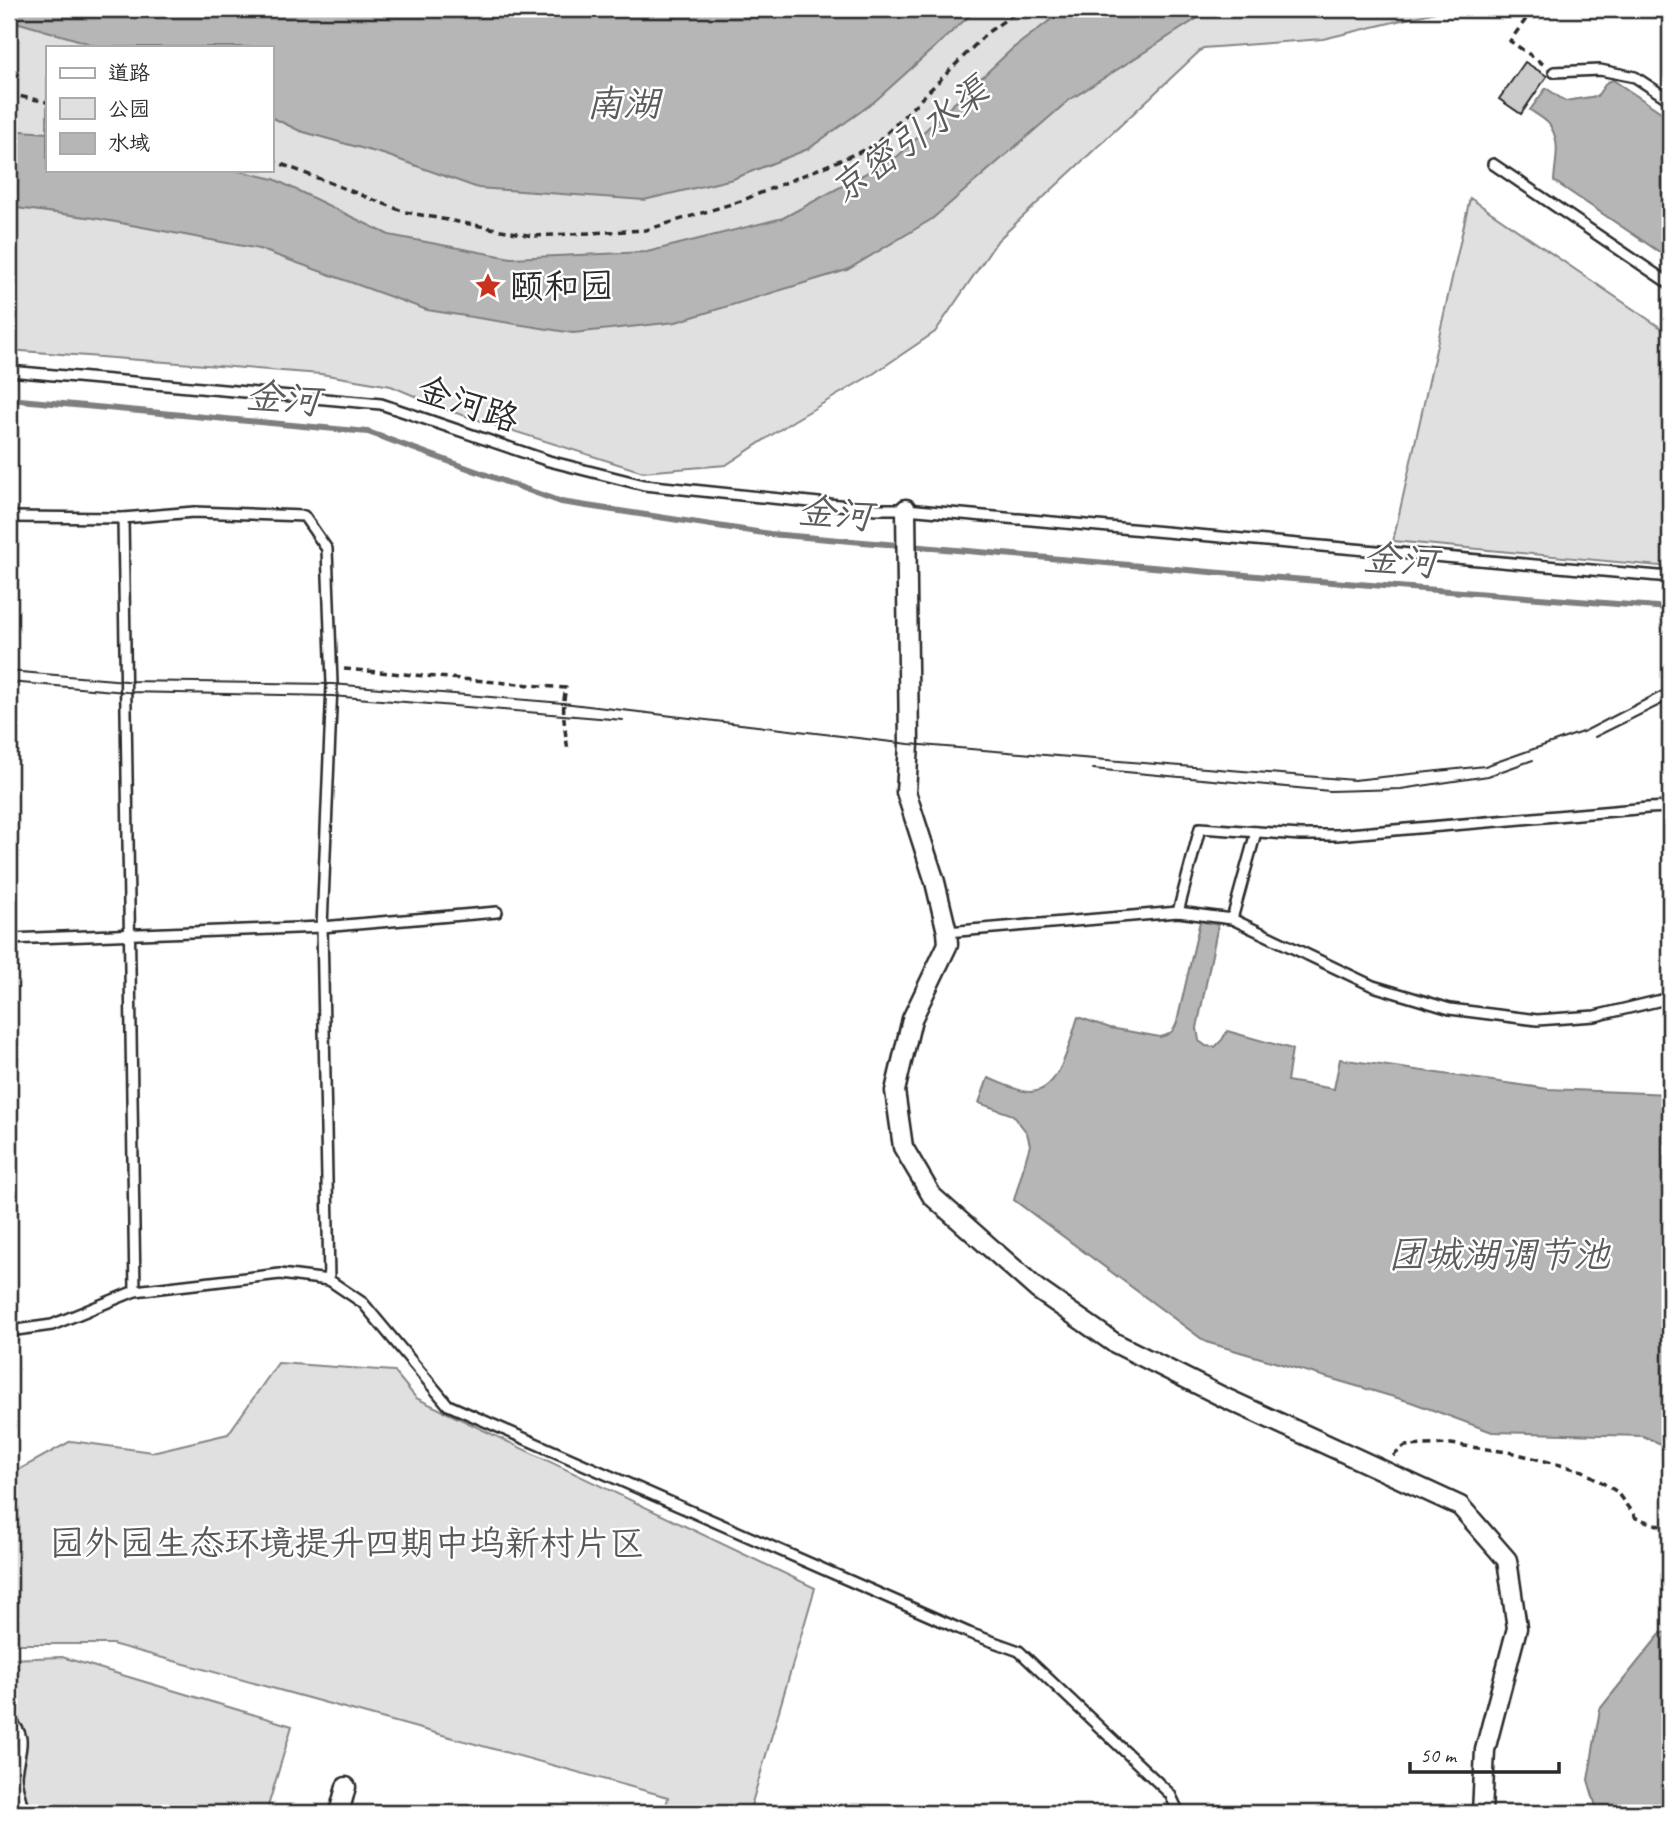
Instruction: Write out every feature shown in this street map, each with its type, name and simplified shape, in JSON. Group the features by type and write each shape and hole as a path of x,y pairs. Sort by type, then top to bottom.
{"street":[{"path":"906,518 909,744 906,792 935,882 948,944 912,1019 895,1091 903,1147 932,1196 1037,1289 1114,1342 1225,1398 1460,1506 1507,1560 1517,1628 1485,1750 1482,1813"},
{"path":"339,1813 346,1787"}],"lane":[{"path":"1554,72 1600,71 1635,77 1670,100"},
{"path":"1493,164 1670,284"},
{"name":"金河路","path":"9,372 381,404 548,461 644,485 877,509 906,518 1670,577"},
{"path":"9,517 123,518 194,512 304,516 327,548 332,696 322,927 328,1280"},
{"path":"123,518 135,1291"},
{"path":"1178,912 1200,828 1337,835 1670,807"},
{"path":"1232,919 1256,832"},
{"path":"9,939 322,927 497,912"},
{"path":"947,932 1178,912 1232,919 1373,986 1450,1009 1537,1020 1595,1016 1670,998"},
{"path":"9,1331 52,1325 135,1291 280,1274 328,1280 363,1303 448,1405 969,1633 1019,1651 1170,1794 1179,1813"},
{"path":"9,1719 19,1728 22,1746 16,1778 24,1813"}],"path":[{"path":"273,161 405,212 533,236 646,229 741,201 874,146 988,32 1021,9"},
{"path":"1548,9 1529,15 1510,41 1554,72"},
{"path":"9,94 46,102"},
{"path":"331,668 566,688 563,703 568,751"},
{"path":"1378,1468 1405,1446 1451,1444 1514,1453 1583,1471 1616,1491 1636,1518 1670,1529"}],"green space":[{"name":"颐和园","path":"9,9 1448,9 1323,39 1203,48 998,240 935,332 873,374 793,421 726,465 643,472 450,411 391,386 321,374 9,350"},
{"path":"1470,198 1670,334 1670,567 1393,541"},
{"name":"园外园生态环境提升四期中坞新村片区","path":"278,1363 394,1371 416,1398 815,1588 749,1813 665,1813 668,1797 112,1644 9,1644 9,1475 71,1441 152,1452 228,1434"},
{"path":"62,1657 292,1726 266,1813 9,1813 9,1659"}],"water":[{"name":"南湖","path":"9,9 977,9 874,102 808,149 733,179 644,200 478,188 386,155 300,131 273,118 273,46 95,46 9,20"},
{"path":"1065,9 1231,9 1198,18 1068,101 932,219 847,270 676,322 573,333 427,310 259,249 94,218 9,207 9,130 46,133 46,172 244,172 274,179 389,235 511,258 647,252 783,218 898,156 1012,49"},
{"path":"1613,80 1670,118 1670,259 1554,181 1557,152 1553,131 1543,118 1530,110 1546,88 1565,101 1597,96 1607,82"},
{"name":"团城湖调节池","path":"1200,921 1218,925 1197,1028 1199,1041 1206,1046 1215,1047 1227,1031 1292,1049 1287,1081 1334,1089 1340,1059 1548,1089 1670,1094 1670,1448 1643,1436 1492,1432 1411,1402 1206,1342 1014,1200 1030,1145 1027,1133 1013,1115 979,1103 988,1078 1025,1092 1041,1090 1049,1084 1063,1063 1078,1017 1110,1028 1160,1037 1169,1034 1177,1022"},
{"path":"1670,1632 1670,1813 1598,1813 1588,1780 1600,1709 1661,1633"}],"building":[{"path":"1525,62 1547,76 1521,114 1499,99"}],"waterway":[{"name":"金河","path":"9,399 368,432 561,502 770,534 1670,608"}],"tram line":[{"path":"9,671 126,681 332,684 563,703 909,744 1354,780 1485,766 1585,731 1670,687"},
{"path":"9,682 126,692 332,696 623,720"},
{"path":"1595,737 1670,700"},
{"path":"1093,769 1330,791 1401,789 1488,776 1533,760"}],"place":[{"name":"颐和园","path":"488,286"}],"water label":[{"name":"京密引水渠","path":"909,140"}]}
